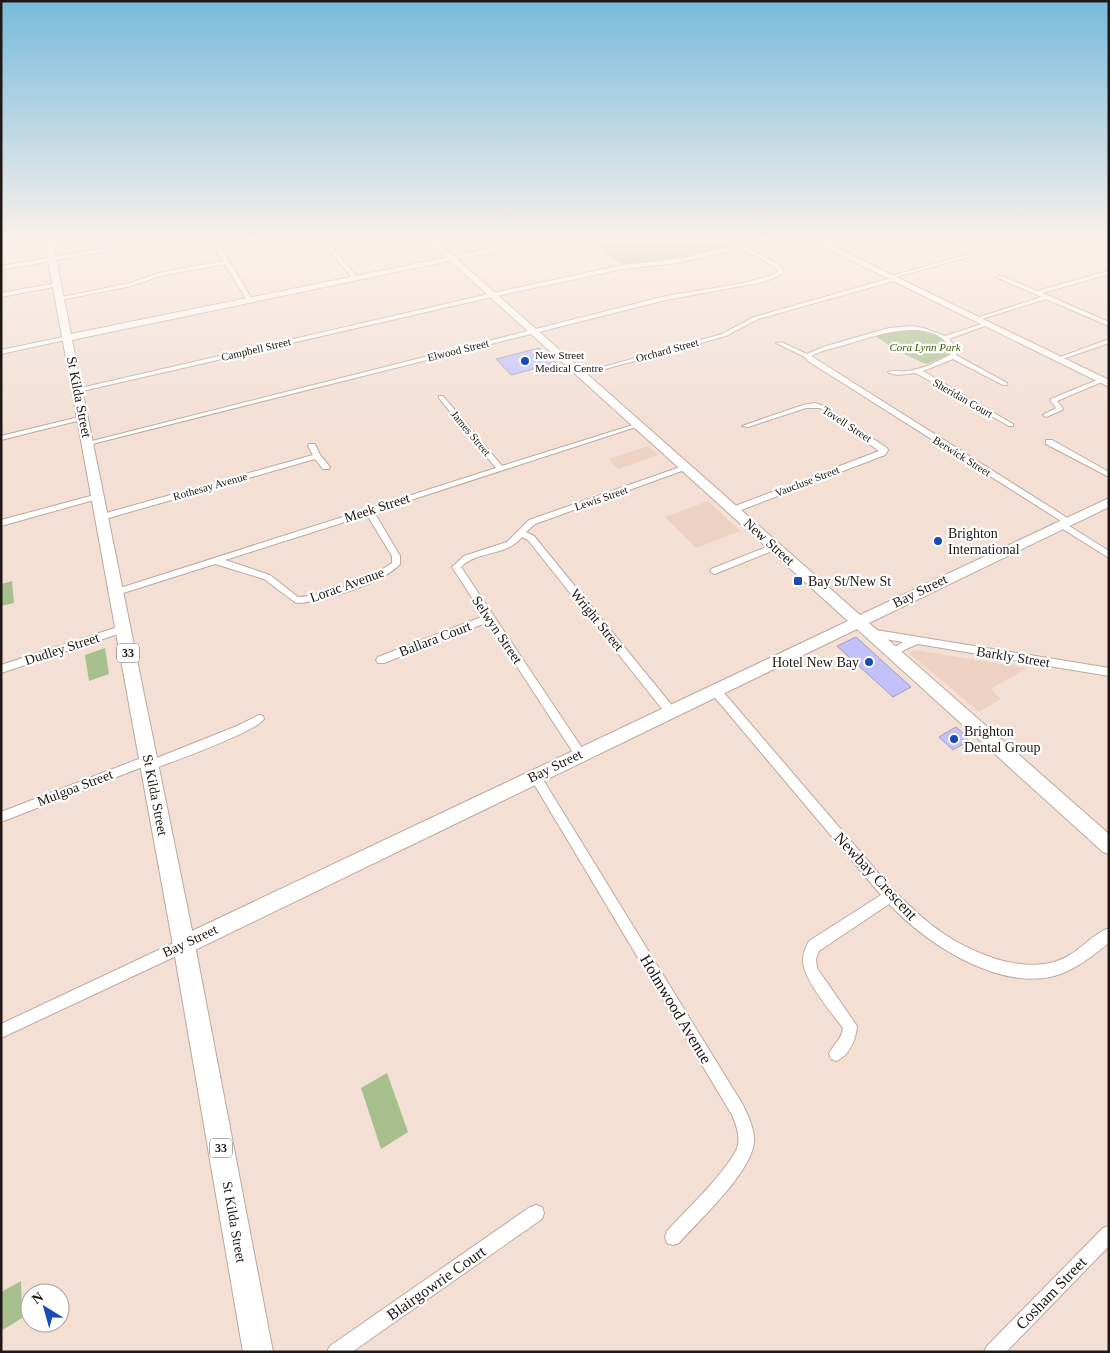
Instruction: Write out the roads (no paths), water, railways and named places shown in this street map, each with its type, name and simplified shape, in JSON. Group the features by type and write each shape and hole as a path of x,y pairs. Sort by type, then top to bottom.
{"main road":[{"name":"St Kilda Street","path":"61,301 184,945 258,1352"},
{"path":"68,338 249,301"}],"street":[{"name":"Campbell Street","path":"78,390 466,301"},
{"name":"New Street","path":"500,301 1109,846"},
{"name":"Elwood Street","path":"88,443 653,301"},
{"name":"Orchard Street","path":"581,374 724,335 756,318 813,301"},
{"path":"939,301 1106,382"},
{"path":"943,337 1036,301"},
{"path":"1057,301 1109,324"},
{"path":"807,356 894,328 913,328 943,337 954,347 955,354 953,356"},
{"path":"1,352 68,338"},
{"path":"1058,359 1109,341"},
{"name":"Berwick Street","path":"779,343 807,356 810,360 1063,523 1109,555"},
{"path":"891,372 900,375 953,356 1005,384"},
{"name":"Sheridan Court","path":"916,370 1011,425"},
{"path":"1046,415 1060,409 1053,400 1106,382"},
{"name":"James Street","path":"441,397 501,469"},
{"name":"Tovell Street","path":"746,426 805,406 818,406 882,447 884,450 882,453"},
{"path":"1,438 83,418"},
{"name":"Meek Street","path":"117,592 638,425"},
{"path":"1049,442 1109,475"},
{"path":"312,446 326,467"},
{"name":"Vaucluse Street","path":"732,510 882,453"},
{"name":"Rothesay Avenue","path":"102,517 317,456"},
{"name":"Lewis Street","path":"520,533 532,522 686,468"},
{"path":"1,523 98,496"},
{"name":"Bay Street","path":"1,1031 1109,502"},
{"name":"Lorac Avenue","path":"216,560 267,577 296,600 310,600 383,574 396,564 396,556 369,511"},
{"name":"Selwyn Street","path":"520,533 515,540 506,546 462,561 456,567 580,754"},
{"name":"Wright Street","path":"520,533 530,538 670,711"},
{"path":"714,571 774,547"},
{"name":"Ballara Court","path":"381,660 489,618"},
{"name":"Dudley Street","path":"1,669 124,629"},
{"name":"Barkly Street","path":"870,633 1109,672"},
{"path":"893,653 903,646 918,640"},
{"name":"Newbay Crescent","path":"715,690 891,896 940,939 965,953 994,965 1026,971 1051,970 1073,961 1109,934"},
{"name":"Mulgoa Street","path":"1,817 241,728 259,719"},
{"name":"Holmwood Avenue","path":"534,776 738,1110 744,1127 746,1144 736,1167 673,1236"},
{"path":"836,1054 845,1045 850,1036 850,1026 812,972 809,965 810,953 814,946 891,896"},
{"name":"Blairgowrie Court","path":"336,1352 536,1214"},
{"name":"Cosham Street","path":"993,1352 1109,1234"}],"place":[{"name":"New Street Medical Centre","path":"525,361"},
{"name":"Brighton International","path":"938,541"},
{"name":"Bay St/New St","path":"798,581"},
{"name":"Hotel New Bay","path":"869,662"},
{"name":"Brighton Dental Group","path":"954,739"}],"park label":[{"name":"Cora Lynn Park","path":"925,347"}]}
